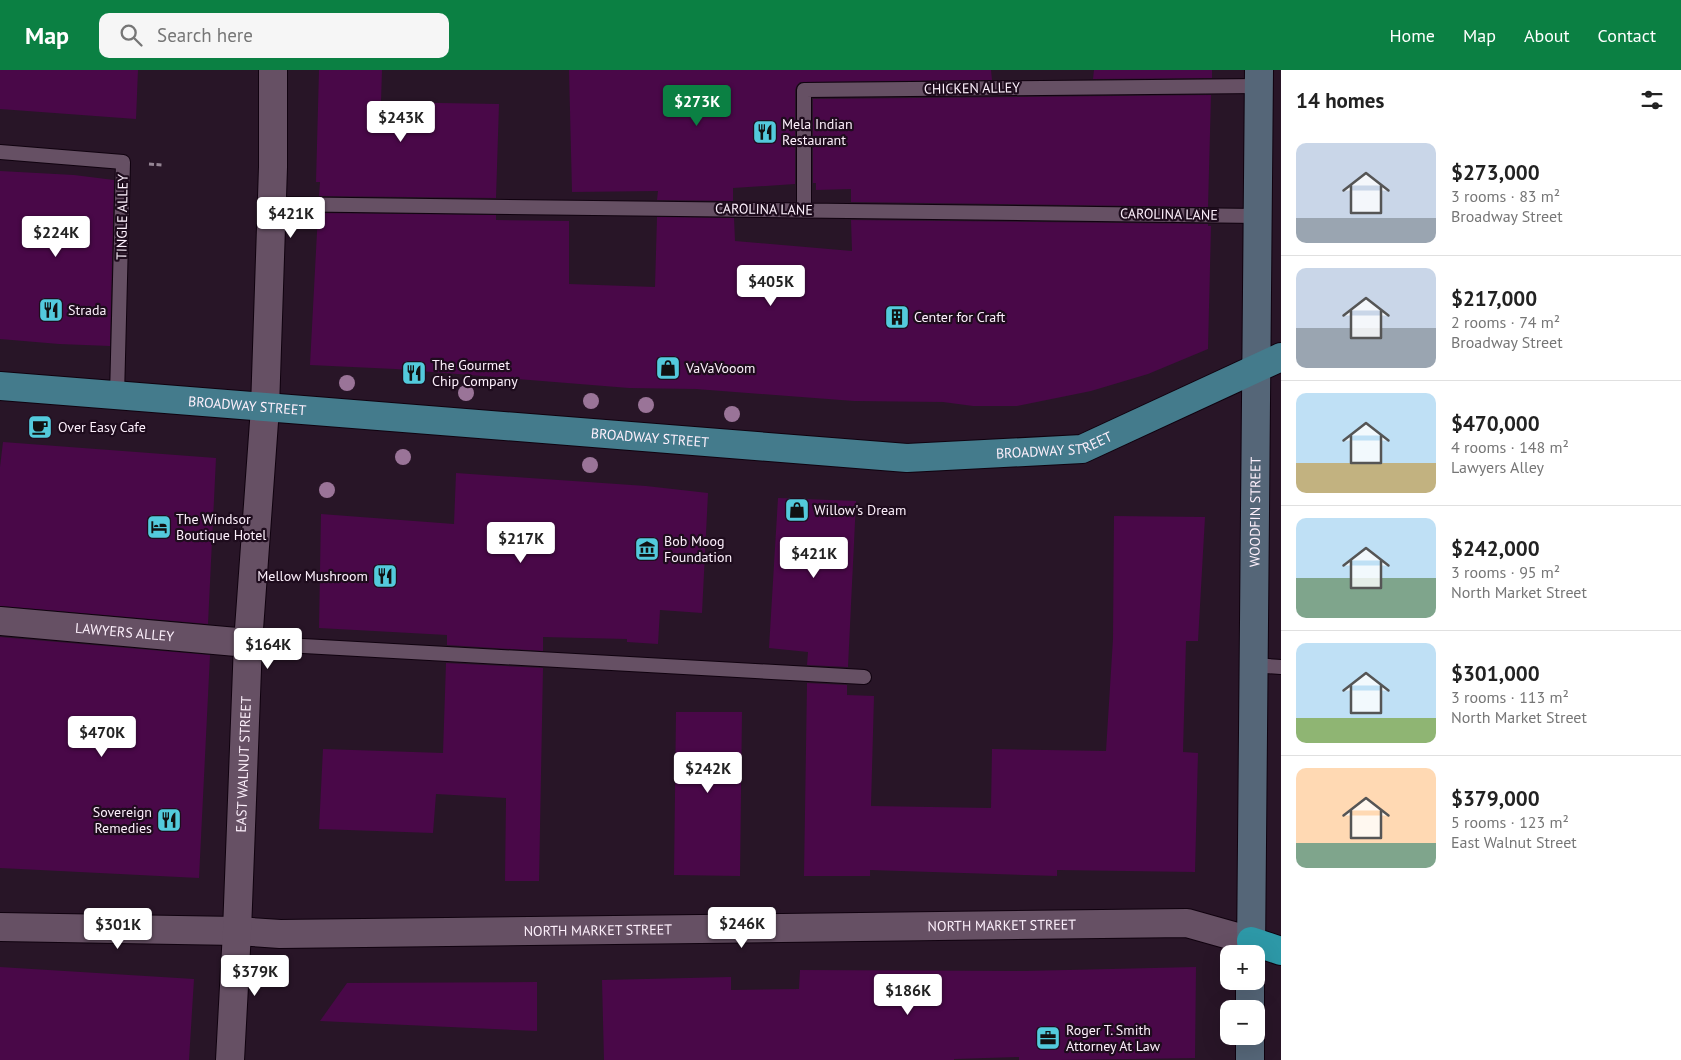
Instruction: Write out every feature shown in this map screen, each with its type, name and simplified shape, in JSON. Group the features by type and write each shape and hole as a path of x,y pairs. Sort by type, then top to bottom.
{"highway":[{"path":"1265,949 1281,951"}],"main road":[{"name":"WOODFIN STREET","path":"1251,945 1253,666 1269,362 1258,216 1259,78"},
{"name":"BROADWAY STREET","path":"0,386 908,458 1082,449 1269,362"},
{"path":"1250,1045 1250,1060"}],"street":[{"name":"EAST WALNUT STREET","path":"230,1060 248,644 265,408 274,70"},
{"name":"LAWYERS ALLEY","path":"0,621 248,644"},
{"name":"NORTH MARKET STREET","path":"0,927 237,931 280,934 1187,923 1243,945"}],"lane":[{"name":"CHICKEN ALLEY","path":"804,209 804,90 1259,78"},
{"name":"TINGLE ALLEY","path":"0,152 123,162 117,396"},
{"name":"CAROLINA LANE","path":"271,204 1258,216"},
{"path":"248,644 864,677"},
{"path":"1253,666 1281,667"}],"building":[{"path":"0,70 138,70 136,119 0,109"},
{"path":"319,70 382,70 381,102 499,104 496,198 319,196 320,182 316,182"},
{"path":"569,70 991,70 992,80 800,82 795,90 795,184 733,188 733,201 657,200 658,191 572,192"},
{"path":"1094,70 1212,70 1212,78 1093,79"},
{"path":"1211,95 1208,207 851,202 851,189 816,190 816,183 813,183 813,99"},
{"path":"0,171 74,175 114,180 110,346 0,339"},
{"path":"318,213 496,215 496,220 569,221 569,284 655,287 657,217 734,218 735,241 852,251 851,220 1208,224 1208,226 1211,226 1208,349 1148,374 1091,391 1017,406 973,406 943,402 854,401 696,389 629,388 395,369 310,365"},
{"path":"3,442 216,458 208,624 0,606 0,467"},
{"path":"456,473 646,486 708,493 702,613 660,610 658,644 627,642 627,639 543,637 543,651 447,645 447,635 319,628 321,514 454,524"},
{"path":"778,498 856,501 848,667 807,665 808,652 769,648"},
{"path":"1114,516 1205,517 1198,641 1186,641 1183,752 1198,753 1195,872 1057,870 1057,876 870,870 870,876 804,876 807,683 847,685 847,695 874,696 871,806 991,808 992,749 1106,751 1113,639"},
{"path":"0,637 210,655 199,878 0,868"},
{"path":"446,663 543,668 539,881 505,881 506,798 436,794 433,833 319,829 323,749 443,753"},
{"path":"676,712 742,712 740,876 674,875"},
{"path":"0,967 194,979 189,1060 0,1060"},
{"path":"1196,967 1195,1058 1019,1060 1019,1057 954,1060 604,1060 602,980 731,977 731,990 799,989 800,970 1024,971"},
{"path":"537,982 537,1031 320,1021 347,983"}],"place":[{"name":"Mela Indian Restaurant","path":"765,132"},
{"name":"Strada","path":"51,310"},
{"name":"Center for Craft","path":"897,317"},
{"name":"VaVaVooom","path":"668,368"},
{"name":"The Gourmet Chip Company","path":"414,373"},
{"name":"Over Easy Cafe","path":"40,427"},
{"name":"Willow's Dream","path":"797,510"},
{"name":"The Windsor Boutique Hotel","path":"159,527"},
{"name":"Bob Moog Foundation","path":"647,549"},
{"name":"Mellow Mushroom","path":"385,576"},
{"name":"Sovereign Remedies","path":"169,820"},
{"name":"Roger T. Smith Attorney At Law","path":"1048,1038"}]}
